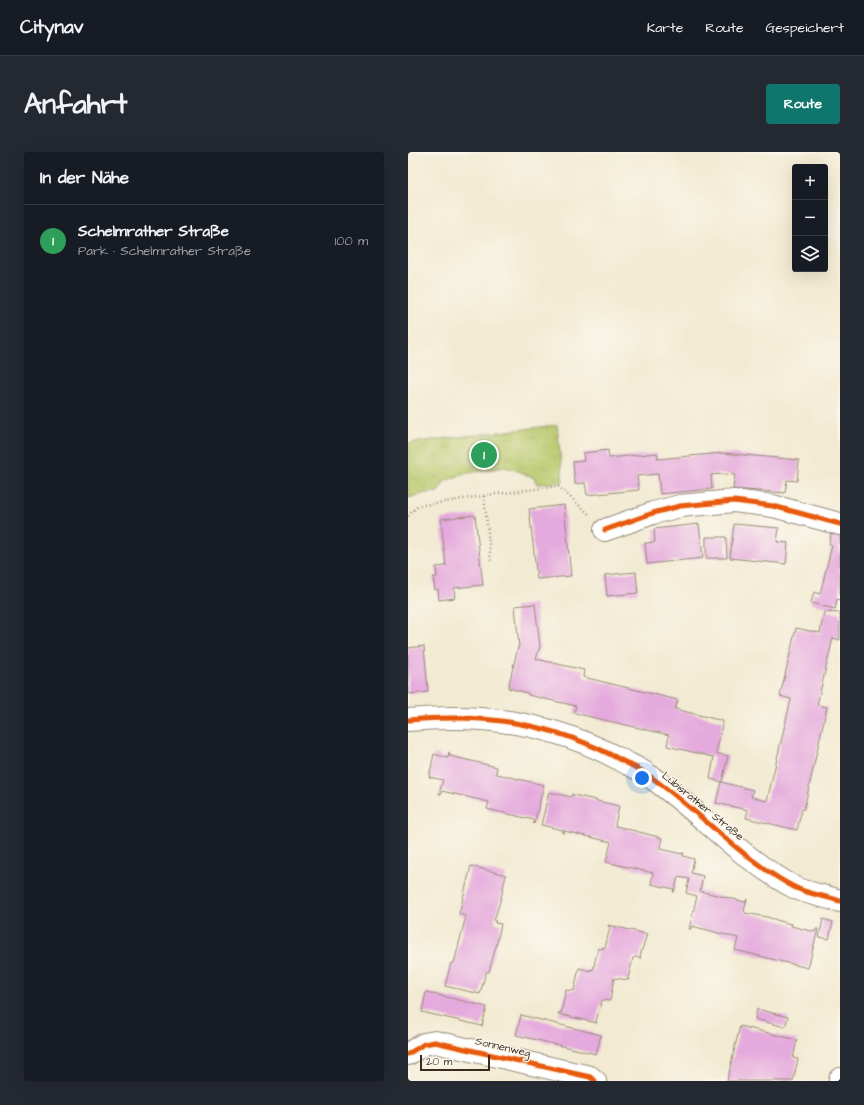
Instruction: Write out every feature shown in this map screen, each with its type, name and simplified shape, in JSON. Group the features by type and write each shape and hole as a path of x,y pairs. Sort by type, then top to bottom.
{"street":[{"path":"605,530 653,513 680,506 734,501 773,506 840,524"},
{"name":"Lübisrather Straße","path":"408,720 436,717 491,719 542,728 600,748 647,774 767,872 796,888 840,901"},
{"name":"Sonnenweg","path":"408,1054 424,1044 435,1042 590,1077 596,1081"}],"path":[{"path":"408,516 418,506 558,486 605,530"},
{"path":"484,496 491,562"}],"green space":[{"path":"557,425 563,482 537,484 534,478 505,467 463,474 445,481 438,492 426,493 408,498 408,443"}],"building":[{"path":"608,450 609,458 657,453 658,459 722,453 799,460 797,481 787,480 785,493 733,489 735,475 711,475 712,489 660,494 658,474 637,476 639,490 587,495 585,483 575,484 573,462 584,461 583,453"},
{"path":"564,505 571,576 537,579 529,509"},
{"path":"475,515 483,585 454,588 455,598 439,600 438,589 435,590 433,577 437,577 436,567 446,566 441,519"},
{"path":"699,524 703,558 647,564 645,543 655,542 654,529"},
{"path":"734,524 779,528 777,542 788,543 786,564 730,558"},
{"path":"831,533 840,535 840,600 837,599 835,609 811,603 814,592 820,594 832,545 829,544"},
{"path":"706,537 726,537 727,558 706,558"},
{"path":"636,572 638,593 607,596 605,575"},
{"path":"535,604 540,646 536,659 584,670 583,677 678,700 675,709 723,721 716,753 728,756 722,782 710,779 714,757 667,746 669,735 574,713 576,706 528,695 528,693 508,688 519,647 515,606"},
{"path":"824,612 840,613 840,640 833,638 817,705 827,707 804,809 802,809 797,830 746,818 748,810 716,803 721,782 753,790 751,797 767,801 791,699 780,696 796,628 820,633"},
{"path":"424,646 428,692 408,694 408,648"},
{"path":"449,752 450,756 497,767 497,774 544,785 534,824 534,820 487,809 489,802 442,791 441,794 439,794 443,780 429,777 434,754 448,758"},
{"path":"549,792 571,797 573,794 619,806 616,826 662,838 660,849 682,854 684,853 683,856 694,859 691,873 703,876 700,891 745,902 747,899 744,911 745,913 767,917 790,924 792,923 791,926 815,932 816,929 818,929 808,968 735,950 738,938 692,926 691,929 689,929 697,896 686,893 689,879 678,877 674,892 674,889 651,884 653,873 606,862 611,842 564,831 564,833 562,833 563,830 541,825"},
{"path":"471,866 506,875 494,921 496,921 495,923 501,924 496,947 489,972 486,972 480,994 445,986 451,963 454,963 466,916 459,914"},
{"path":"823,919 833,922 829,939 819,937"},
{"path":"608,925 647,934 640,956 641,958 633,958 628,978 629,980 614,978 610,1001 602,1000 596,1021 597,1023 558,1014 559,1012 561,1013 566,990 574,991 579,968 590,971 590,969 593,970 598,948 605,948 610,927"},
{"path":"426,992 487,1007 482,1026 422,1012"},
{"path":"757,1009 788,1017 785,1027 755,1019"},
{"path":"521,1015 601,1035 596,1054 516,1035"},
{"path":"740,1026 797,1040 793,1058 798,1059 793,1081 727,1081"}],"cycle path":[{"path":"605,530 653,513 680,506 734,501 773,506 840,524"},
{"path":"408,720 436,718 491,720 544,729 595,747 648,775 666,788 737,848 774,875 799,889 840,901"},
{"path":"408,1054 424,1044 435,1042 590,1077 595,1081"}],"place":[{"name":"Schelmrather Straße","path":"484,455"}]}
